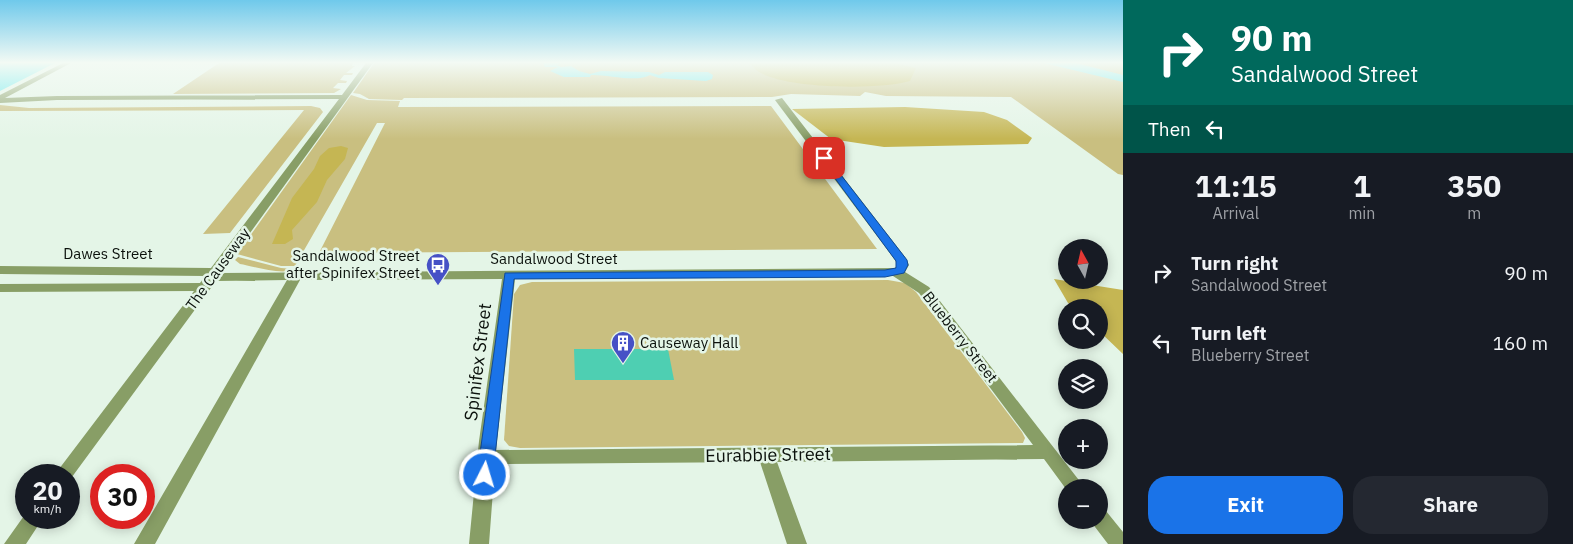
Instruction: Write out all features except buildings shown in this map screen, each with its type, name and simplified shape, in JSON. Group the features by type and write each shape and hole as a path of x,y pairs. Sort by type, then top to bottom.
{"street":[{"path":"0,101 23,88"},
{"name":"The Causeway","path":"73,464 351,88"},
{"path":"779,100 901,260 903,266 896,272"},
{"path":"0,101 25,105 342,101"},
{"name":"Dawes Street","path":"0,270 210,279"},
{"name":"Sandalwood Street","path":"210,279 296,276 896,272"},
{"name":"Blueberry Street","path":"896,272 924,290 1069,479"},
{"name":"Spinifex Street","path":"479,544 486,457 509,275"},
{"path":"144,544 296,276"},
{"path":"0,288 210,279"},
{"name":"Eurabbie Street","path":"486,457 1048,452"},
{"path":"766,455 797,544"},
{"path":"14,544 26,529"},
{"path":"1108,529 1120,544"}],"shaded area":[{"path":"181,88 341,89 334,93 173,94"},
{"path":"356,88 1123,88 1123,175 1118,174 1011,97 886,96 865,92 860,96 791,94 772,97 404,98 402,100 369,99 360,94 353,93"},
{"path":"351,95 367,100 400,101 398,107 771,106 877,249 319,253 385,123 377,123 295,266 281,266 237,254"},
{"path":"0,105 29,108 311,106 320,108 323,112 230,233 203,234 304,110 0,111"},
{"path":"905,107 984,112 1007,120 1032,138 1028,144 884,147 831,139 792,109"},
{"path":"341,146 348,148 345,159 327,180 317,202 292,230 293,239 285,244 272,244 292,198 314,169 320,156 329,148"},
{"path":"238,257 281,268 293,269 289,271 275,271 240,264 235,260"},
{"path":"888,280 905,283 916,292 1022,432 1025,438 1023,443 520,448 509,446 504,440 514,294 520,285 532,282"},
{"path":"1108,288 1123,290 1123,354 1108,340 1108,299 1066,299 1060,289"}],"place":[{"name":"Sandalwood Street after Spinifex Street","path":"438,286"},
{"name":"Causeway Hall","path":"623,364"}],"route":[{"path":"485,475 509,275 885,273 900,271 903,265 901,260 824,158"}]}
